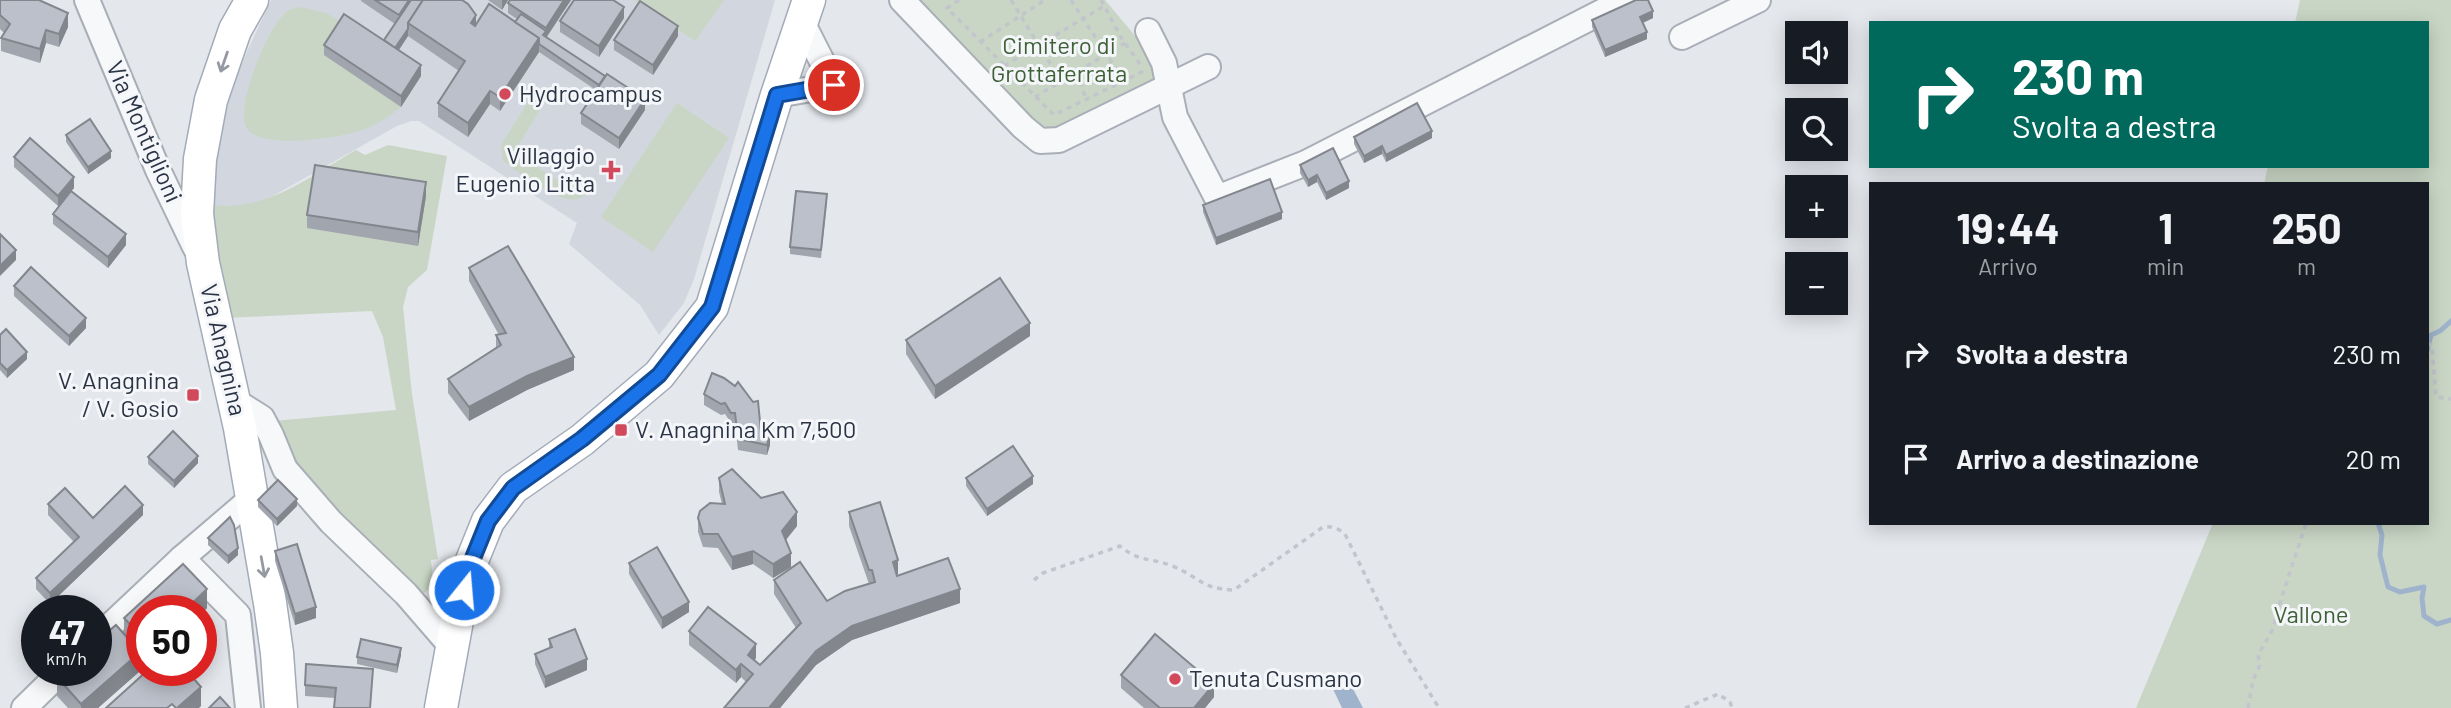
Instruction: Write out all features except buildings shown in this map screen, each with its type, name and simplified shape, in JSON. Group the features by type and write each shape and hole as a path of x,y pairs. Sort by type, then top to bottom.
{"main road":[{"name":"Via Anagnina","path":"252,0 235,30 211,100 200,159 197,214 203,263 238,415 273,621 281,708"},
{"path":"441,708 451,646 471,563 488,521 513,488 582,439 659,375 712,307 805,10"}],"street":[{"name":"Via Montiglioni","path":"87,0 158,170 203,263"},
{"path":"902,0 1023,127 1040,141 1059,140 1209,68"},
{"path":"1148,31 1164,62 1171,86 1175,117 1217,198 1307,163 1625,0"},
{"path":"1682,37 1758,0"},
{"path":"777,95 834,85 805,10"},
{"path":"158,170 171,180 179,180 187,175 200,159"},
{"path":"238,415 254,412 265,423 285,469 331,522 406,594 451,646"},
{"path":"112,624 182,558 251,499 254,476 265,464 274,464 285,469"},
{"path":"182,558 238,615 248,708"},
{"path":"39,703 51,686"}],"path":[{"path":"959,0 947,8 1054,115 1144,71 1101,0"},
{"path":"1011,0 1061,81"},
{"path":"980,42 1045,0"},
{"path":"1072,0 1124,81"},
{"path":"1004,67 1104,6"},
{"path":"1035,97 1125,43"},
{"path":"1077,72 1086,99"},
{"path":"2429,344 2432,345 2436,397 2451,399"},
{"path":"2248,708 2252,680 2260,665 2258,655 2273,629 2305,525"},
{"path":"1034,580 1043,573 1120,546 1137,559 1175,567 1207,587 1234,590 1323,527 1331,526 1345,534 1396,638 1439,708"},
{"path":"1685,708 1718,694 1730,702 1732,708"}],"shaded area":[{"name":"Villaggio Eugenio Litta","path":"271,0 775,0 694,279 684,303 659,335 640,305 569,244 577,223 419,121 397,126 264,201 224,208 205,204 212,155 229,100 240,67"}],"green space":[{"path":"634,0 724,0 695,41"},
{"name":"Cimitero di Grottaferrata","path":"913,0 1105,0 1158,63 1158,85 1045,131"},
{"name":"Vallone","path":"2300,0 2451,0 2451,708 2136,708 2212,525 2429,525 2429,182 2264,182 2268,168 2429,168 2429,21 2295,21"},
{"path":"300,7 326,13 344,24 401,107 384,120 365,129 321,139 267,139 254,134 246,127 245,102 262,50 285,13"},
{"path":"531,97 543,105 514,152 570,189 578,177 598,180 581,198 560,197 503,161 503,142"},
{"path":"677,103 729,138 653,252 601,217"},
{"path":"388,145 447,156 427,270 408,287 403,307 412,394 438,559 431,560 432,582 424,593 420,593 308,485 273,421 396,410 383,337 372,311 226,318 205,204 226,206 265,199 303,182 356,150 365,155"}],"water":[{"path":"1342,679 1346,683 1349,681 1363,708 1342,708 1333,689 1336,688 1336,682"}],"waterway":[{"path":"2429,343 2431,335 2451,321"},
{"path":"2379,525 2382,535 2380,555 2388,587 2400,592 2424,587 2424,616 2437,624 2451,620"}],"place":[{"name":"Hydrocampus","path":"505,94"},
{"name":"Villaggio Eugenio Litta","path":"611,170"},
{"name":"V. Anagnina / V. Gosio","path":"193,395"},
{"name":"V. Anagnina Km 7,500","path":"621,430"},
{"name":"Tenuta Cusmano","path":"1175,679"}],"route":[{"path":"464,590 471,563 488,521 513,488 582,439 659,375 712,307 777,95 834,85"}]}
